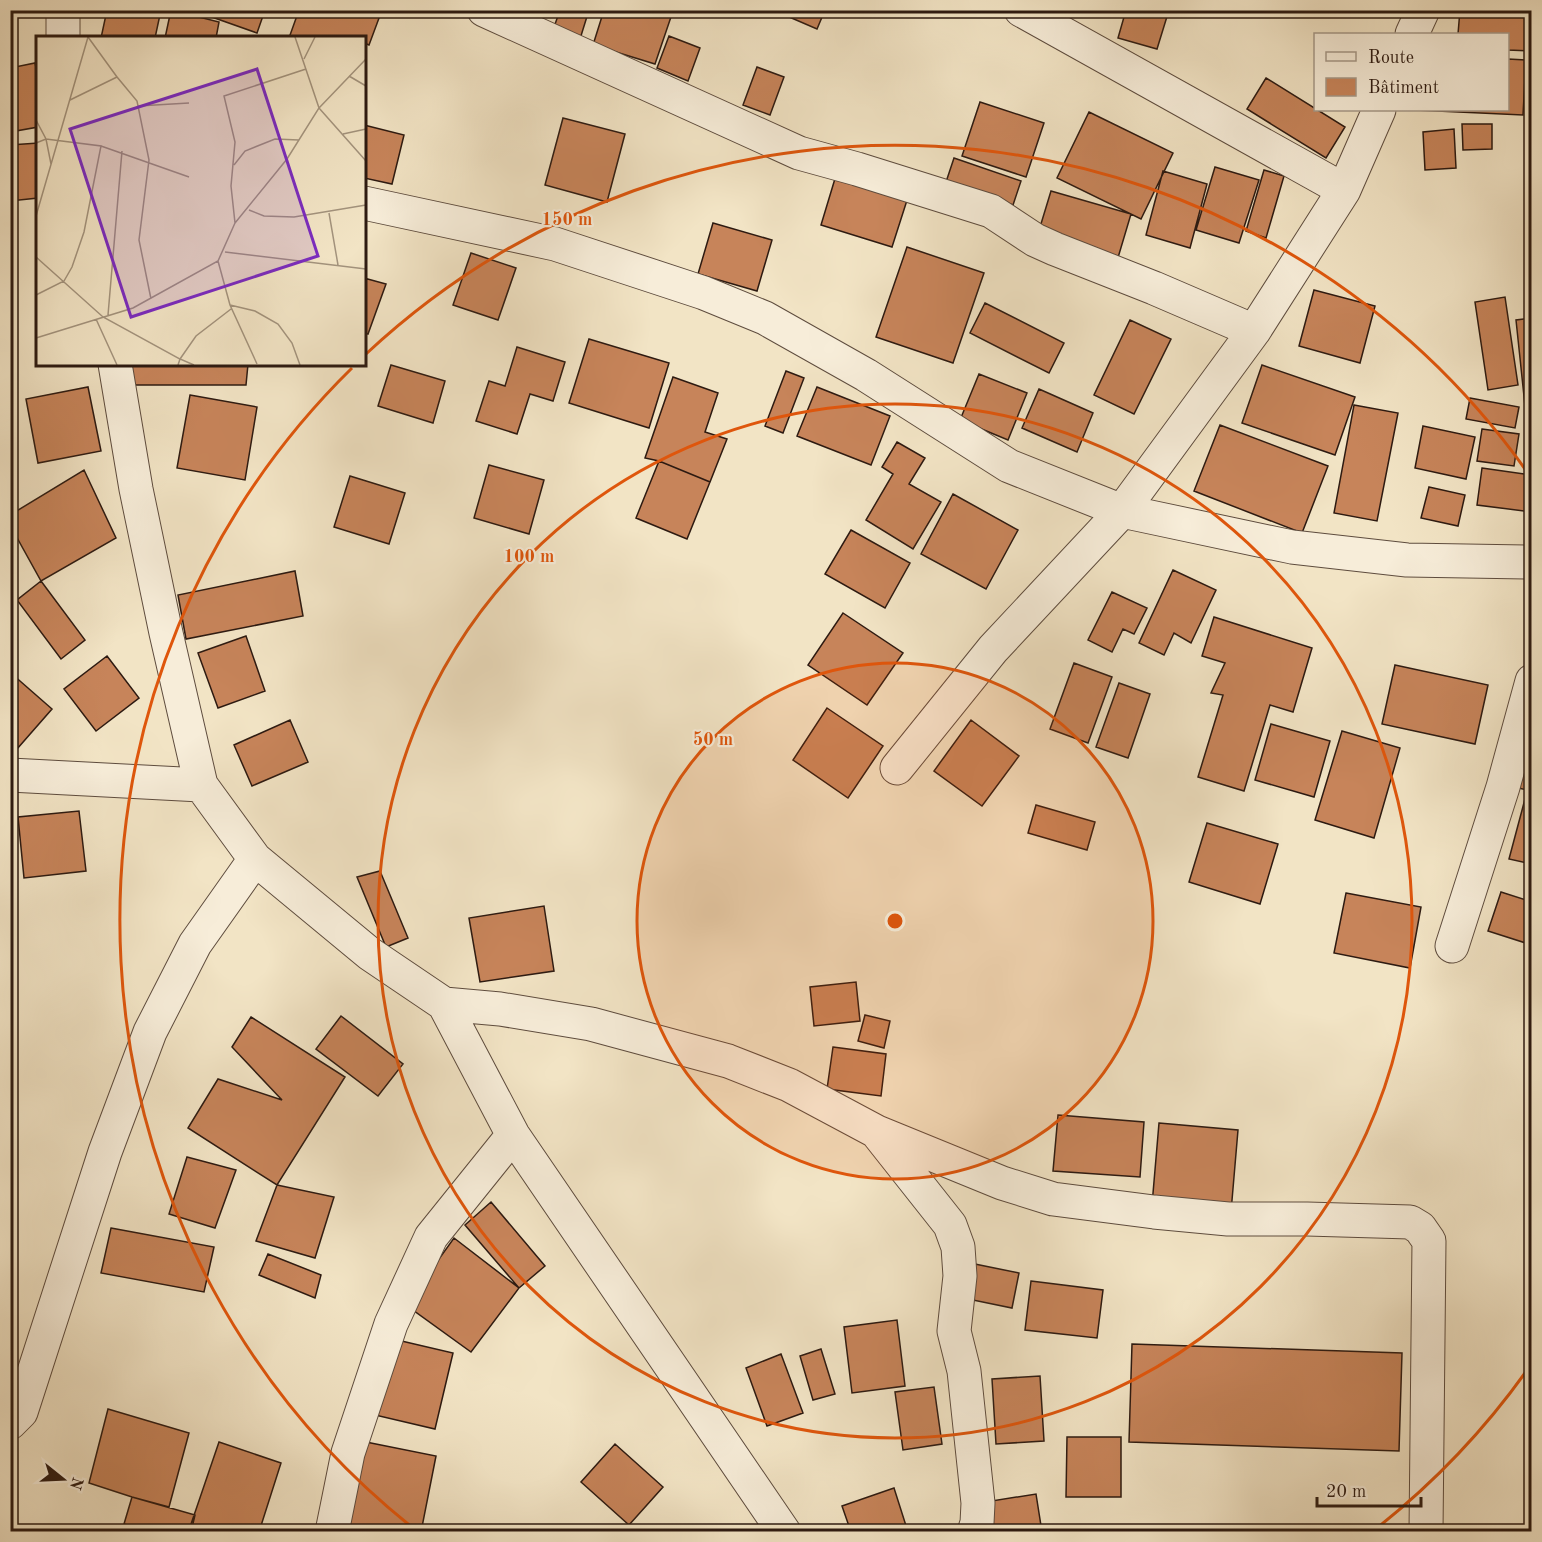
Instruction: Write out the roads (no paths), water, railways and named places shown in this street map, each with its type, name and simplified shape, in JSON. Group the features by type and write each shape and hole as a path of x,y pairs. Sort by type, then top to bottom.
{"street":[{"path":"63,10 63,36"},
{"path":"484,10 799,153 991,211 1035,240 1254,331"},
{"path":"1021,10 1344,190"},
{"path":"1412,33 1423,10"},
{"path":"897,768 993,649 1122,511 1254,331 1344,190 1379,111"},
{"path":"366,203 555,244 704,293 765,318 866,375 1009,466 1122,511 1292,546 1407,560 1532,562"},
{"path":"115,366 138,500 201,785 255,859 370,954 444,1004 513,1135 784,1532"},
{"path":"1452,946 1503,787 1532,681"},
{"path":"10,776 201,785"},
{"path":"10,1423 21,1412 105,1152 150,1032 195,944 255,859"},
{"path":"444,1004 500,1009 591,1024 728,1061 789,1085 877,1132 1002,1183 1053,1198 1154,1212 1228,1219 1410,1222 1420,1228 1429,1241 1426,1532"},
{"path":"877,1132 950,1225 958,1247 960,1276 954,1331 964,1371 978,1503 974,1532"},
{"path":"332,1532 348,1453 391,1323 431,1237 513,1135"}]}
